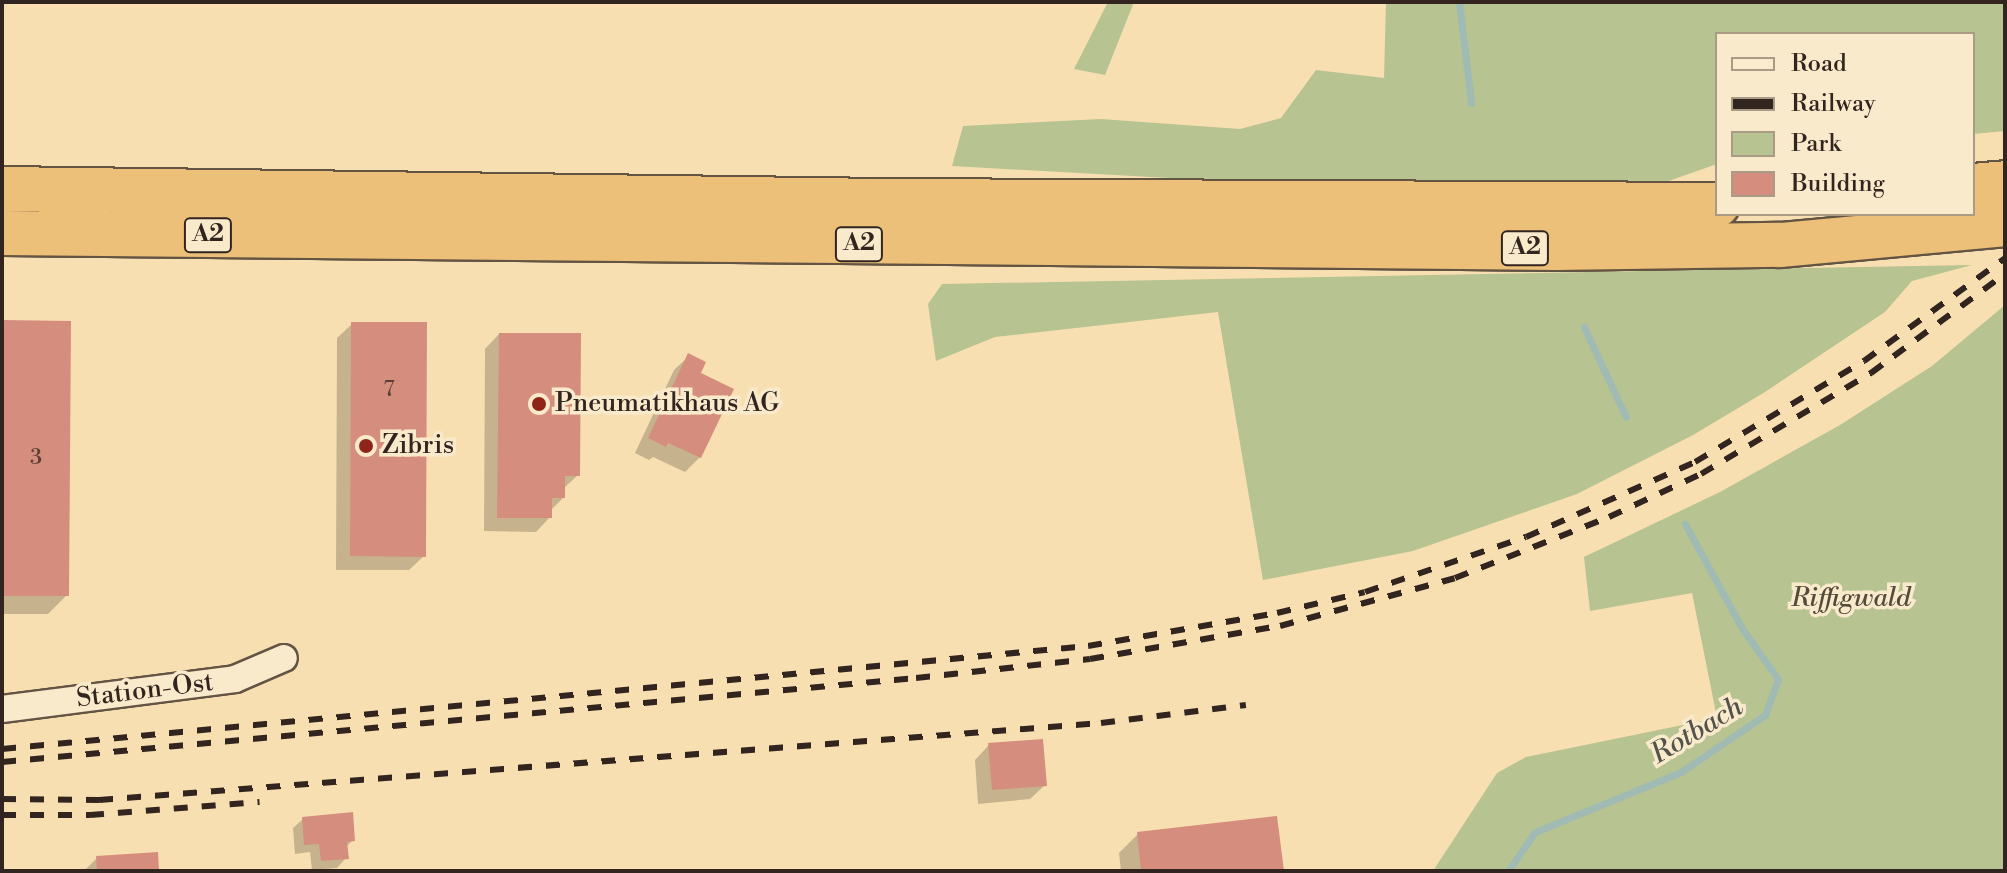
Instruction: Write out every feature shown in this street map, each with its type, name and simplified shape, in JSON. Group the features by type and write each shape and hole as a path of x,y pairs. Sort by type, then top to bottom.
{"highway":[{"path":"1975,186 2005,183"},
{"name":"A2","path":"2,189 1303,204 1715,205"},
{"name":"A2","path":"2,233 1303,247 1747,245 2005,224"}],"street":[{"name":"Station-Ost","path":"2,709 235,679 284,658"}],"green space":[{"path":"1108,2 1134,2 1105,75 1074,69"},
{"path":"1386,2 2005,2 2005,131 1975,134 1975,32 1715,32 1715,165 1646,189 1296,185 952,166 963,126 1101,119 1240,129 1281,118 1316,70 1384,78"},
{"path":"1972,265 1912,281 1885,312 1765,392 1693,435 1577,494 1413,551 1263,580 1218,312 995,337 936,361 928,304 942,284"},
{"name":"Riffigwald","path":"2005,305 2005,871 1433,871 1497,773 1526,757 1717,718 1692,593 1590,611 1584,557 1720,492 1840,425 1932,366"}],"building":[{"path":"2,320 71,321 69,596 2,596"},
{"path":"351,322 427,322 426,557 350,556"},
{"name":"Pneumatikhaus AG","path":"499,333 581,333 580,476 565,476 565,498 552,498 552,518 497,518"},
{"path":"688,353 706,362 701,373 734,389 701,458 648,438"},
{"path":"1043,739 1047,786 992,790 988,743"},
{"path":"353,812 355,841 347,842 349,859 321,861 319,844 304,845 302,817"},
{"path":"1277,816 1284,871 1141,871 1137,832"},
{"path":"158,852 159,871 97,871 96,856"}],"waterway":[{"name":"Rotbach","path":"1459,2 1471,103"},
{"name":"Rotbach","path":"1584,327 1626,417"},
{"name":"Rotbach","path":"1508,871 1535,832 1681,772 1765,715 1778,679 1743,630 1685,524"}],"railway":[{"path":"2,749 1088,646 1277,613 1365,592 1526,537 1695,462 1864,361 2005,258"},
{"path":"2,762 916,678 1090,659 1280,626 1455,578 1609,517 1701,474 1871,373 2005,274"},
{"path":"2,799 99,800 1101,723 1246,705"},
{"path":"2,815 90,815 260,802"}],"place":[{"name":"Pneumatikhaus AG","path":"539,404"},
{"name":"Zibris","path":"366,446"}]}
